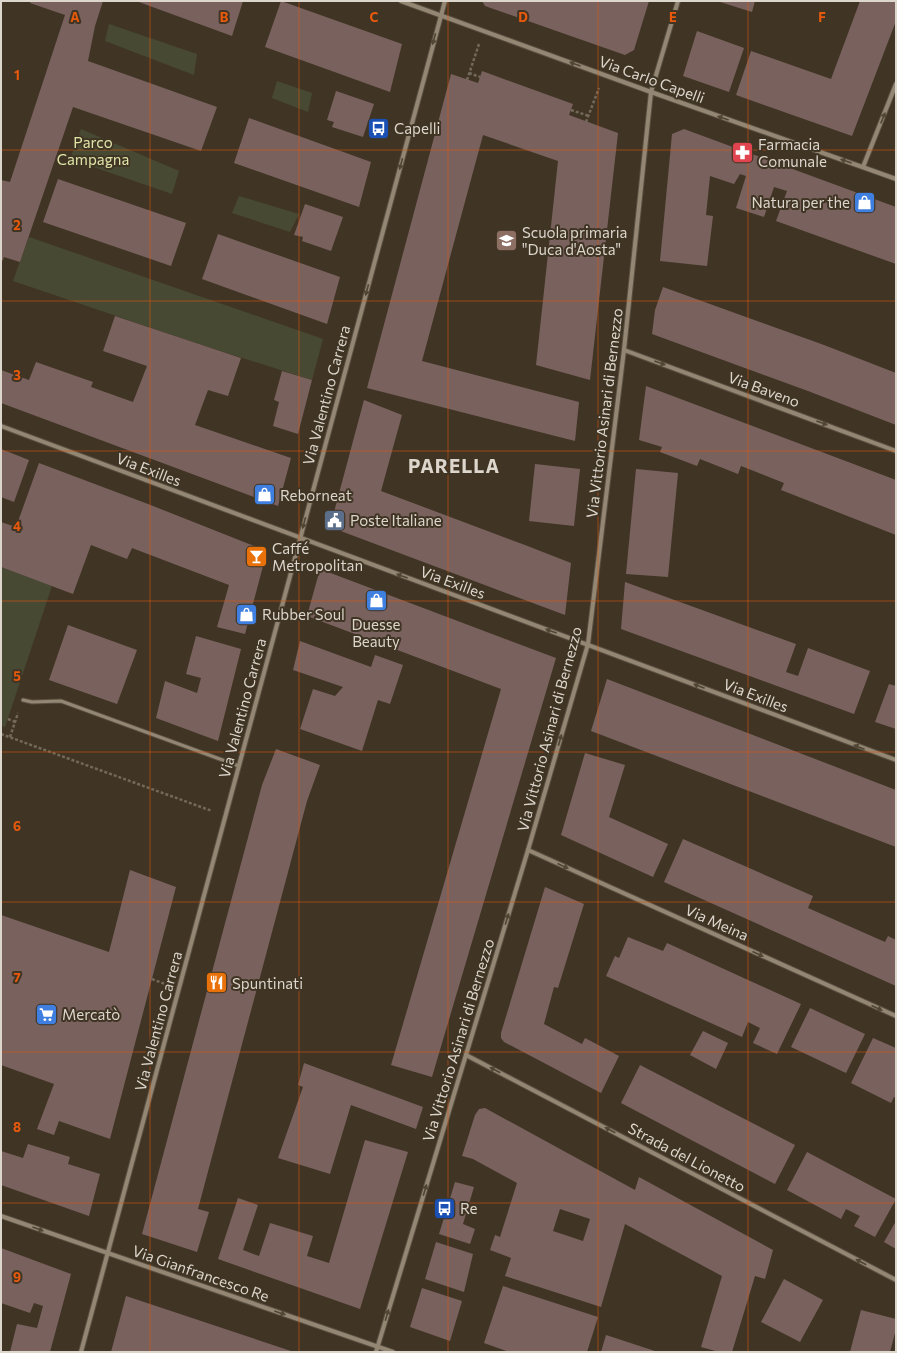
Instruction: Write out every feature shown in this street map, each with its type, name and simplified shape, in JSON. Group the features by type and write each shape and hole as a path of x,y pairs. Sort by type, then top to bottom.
{"street":[{"name":"Via Carlo Capelli","path":"401,1 896,179"},
{"name":"Via Valentino Carrera","path":"81,1352 445,1"},
{"name":"Via Vittorio Asinari di Bernezzo","path":"376,1352 528,850 588,644 624,350 651,92 678,1"},
{"path":"863,167 896,84"},
{"name":"Via Baveno","path":"624,350 896,451"},
{"name":"Via Exilles","path":"1,426 300,539 588,644 896,760"},
{"name":"Via Meina","path":"528,850 896,1016"},
{"name":"Strada del Lionetto","path":"466,1055 896,1280"},
{"name":"Via Gianfrancesco Re","path":"1,1216 393,1352"}],"lane":[{"path":"23,700 32,702 61,701 239,766"}],"path":[{"path":"467,80 484,31"},
{"path":"469,73 480,77"},
{"path":"586,122 604,75"},
{"path":"571,110 588,116"},
{"path":"10,737 23,700"},
{"path":"8,719 15,722"},
{"path":"1,734 226,816"}],"green space":[{"path":"109,24 197,54 194,75 105,41"},
{"path":"277,81 312,93 308,112 272,98"},
{"name":"Parco Campagna","path":"81,129 179,171 172,194 70,159"},
{"path":"239,196 299,214 290,232 232,213"},
{"path":"29,237 323,339 312,380 202,345 13,281"},
{"path":"1,567 52,586 5,727 1,726"}],"building":[{"path":"31,1 103,1 95,26 88,61 217,107 201,151 73,107 20,262 4,257 1,264 1,180 10,182 65,15 30,3"},
{"path":"136,1 243,1 232,36"},
{"path":"281,1 402,44 390,92 265,47"},
{"path":"482,1 649,1 634,50 625,55 485,6"},
{"path":"717,1 755,1 752,12"},
{"path":"860,1 896,1 896,21 852,136 736,95 751,51 831,79"},
{"path":"697,31 744,48 729,92 683,76"},
{"path":"482,71 573,104 569,115 618,133 590,380 536,365 558,161 483,135 422,361 579,402 575,441 367,388 451,74 478,83"},
{"path":"336,91 374,104 363,137 332,127 334,122 327,120"},
{"path":"249,118 371,162 359,207 234,163"},
{"path":"684,129 896,207 896,264 776,221 787,191 774,187 764,217 736,208 746,176 740,174 734,184 710,176 706,215 713,216 707,266 660,261 672,134"},
{"path":"58,179 186,223 171,266 43,222"},
{"path":"305,204 343,217 331,251 302,241 303,237 294,235"},
{"path":"218,234 340,277 327,324 202,279"},
{"path":"663,287 824,345 896,373 896,425 652,334 655,310"},
{"path":"115,316 241,358 228,396 208,390 195,425 291,458 278,506 1,403 1,370 29,380 36,362 93,382 91,387 133,402 147,366 103,351"},
{"path":"282,371 312,380 298,434 273,426 279,402 274,400"},
{"path":"646,386 896,480 896,535 781,490 784,483 741,466 738,474 700,459 697,466 660,452 662,447 639,440"},
{"path":"364,400 402,415 381,491 571,563 565,615 330,527"},
{"path":"1,449 29,460 14,502 1,497"},
{"path":"39,463 267,551 245,634 217,627 229,585 132,548 127,559 91,545 73,594 1,567 1,522 16,527"},
{"path":"535,464 580,469 574,526 529,521"},
{"path":"636,469 678,473 668,577 626,574"},
{"path":"320,569 556,658 432,1077 391,1065 501,689 307,616"},
{"path":"625,582 796,644 786,672 798,676 808,648 870,671 854,714 621,629"},
{"path":"68,625 137,650 117,704 49,680"},
{"path":"196,636 241,649 218,741 156,718 165,681 197,693 201,678 186,674"},
{"path":"300,641 371,667 375,655 403,665 390,704 378,700 362,751 300,729 313,689 335,696 343,687 293,670"},
{"path":"607,679 896,790 896,847 591,731"},
{"path":"889,684 896,686 896,729 875,722"},
{"path":"276,749 320,765 307,801 198,1209 209,1212 197,1252 142,1234 262,785"},
{"path":"585,753 625,765 609,817 668,844 653,877 561,835"},
{"path":"683,839 813,896 808,908 885,942 888,936 896,940 896,986 664,882"},
{"path":"130,870 176,887 110,1139 59,1121 54,1135 37,1129 54,1084 1,1065 1,915 109,952"},
{"path":"545,887 584,904 558,988 554,987 544,1024 582,1044 585,1038 619,1056 601,1093 504,1042 501,1038 501,1033"},
{"path":"628,937 663,951 667,943 801,1004 777,1054 753,1043 760,1028 748,1022 742,1037 606,976 615,956 619,958"},
{"path":"810,1008 865,1034 846,1073 791,1047"},
{"path":"703,1031 728,1043 716,1069 690,1055"},
{"path":"873,1038 896,1048 896,1098 894,1097 891,1103 851,1083"},
{"path":"304,1063 423,1107 416,1129 351,1105 330,1174 278,1158 303,1087 298,1085"},
{"path":"640,1065 795,1145 775,1184 621,1103"},
{"path":"485,1108 635,1190 639,1177 773,1250 765,1279 755,1276 732,1352 719,1352 701,1347 722,1276 625,1224 601,1307 505,1276 511,1258 490,1250 495,1235 500,1237 517,1183 473,1159 462,1156 475,1115 479,1109","holes":["560,1209 590,1219 583,1241 553,1231"]},
{"path":"365,1140 408,1152 360,1309 218,1259 238,1198 258,1205 243,1250 259,1256 270,1223 313,1236 307,1256 329,1263"},
{"path":"28,1144 70,1157 68,1164 100,1174 89,1216 1,1185 1,1151 23,1158"},
{"path":"807,1152 896,1199 875,1237 854,1226 860,1216 846,1209 841,1219 787,1190"},
{"path":"455,1182 474,1187 463,1224 475,1229 470,1244 439,1234"},
{"path":"896,1221 896,1249 884,1242"},
{"path":"436,1242 473,1254 464,1292 425,1279"},
{"path":"1,1248 71,1274 50,1352 10,1352 17,1324 37,1328 43,1306 34,1303 30,1313 1,1303"},
{"path":"784,1279 823,1300 800,1342 761,1322"},
{"path":"503,1286 598,1317 587,1352 509,1352 484,1343"},
{"path":"422,1288 462,1301 450,1341 410,1327"},
{"path":"126,1296 294,1352 111,1352"},
{"path":"861,1310 896,1319 896,1329 890,1352 850,1352"},
{"path":"606,1335 658,1352 601,1352"}],"place":[{"name":"Capelli","path":"379,128"},
{"name":"Farmacia Comunale","path":"742,153"},
{"name":"Natura per the","path":"865,202"},
{"name":"Scuola primaria \"Duca d'Aosta\"","path":"506,241"},
{"name":"Reborneat","path":"264,495"},
{"name":"Poste Italiane","path":"335,520"},
{"name":"Caffé Metropolitan","path":"256,557"},
{"name":"Duesse Beauty","path":"376,601"},
{"name":"Rubber Soul","path":"246,614"},
{"name":"Spuntinati","path":"217,983"},
{"name":"Mercatò","path":"47,1014"},
{"name":"Re","path":"444,1208"}],"district":[{"name":"PARELLA","path":"454,465"}]}
